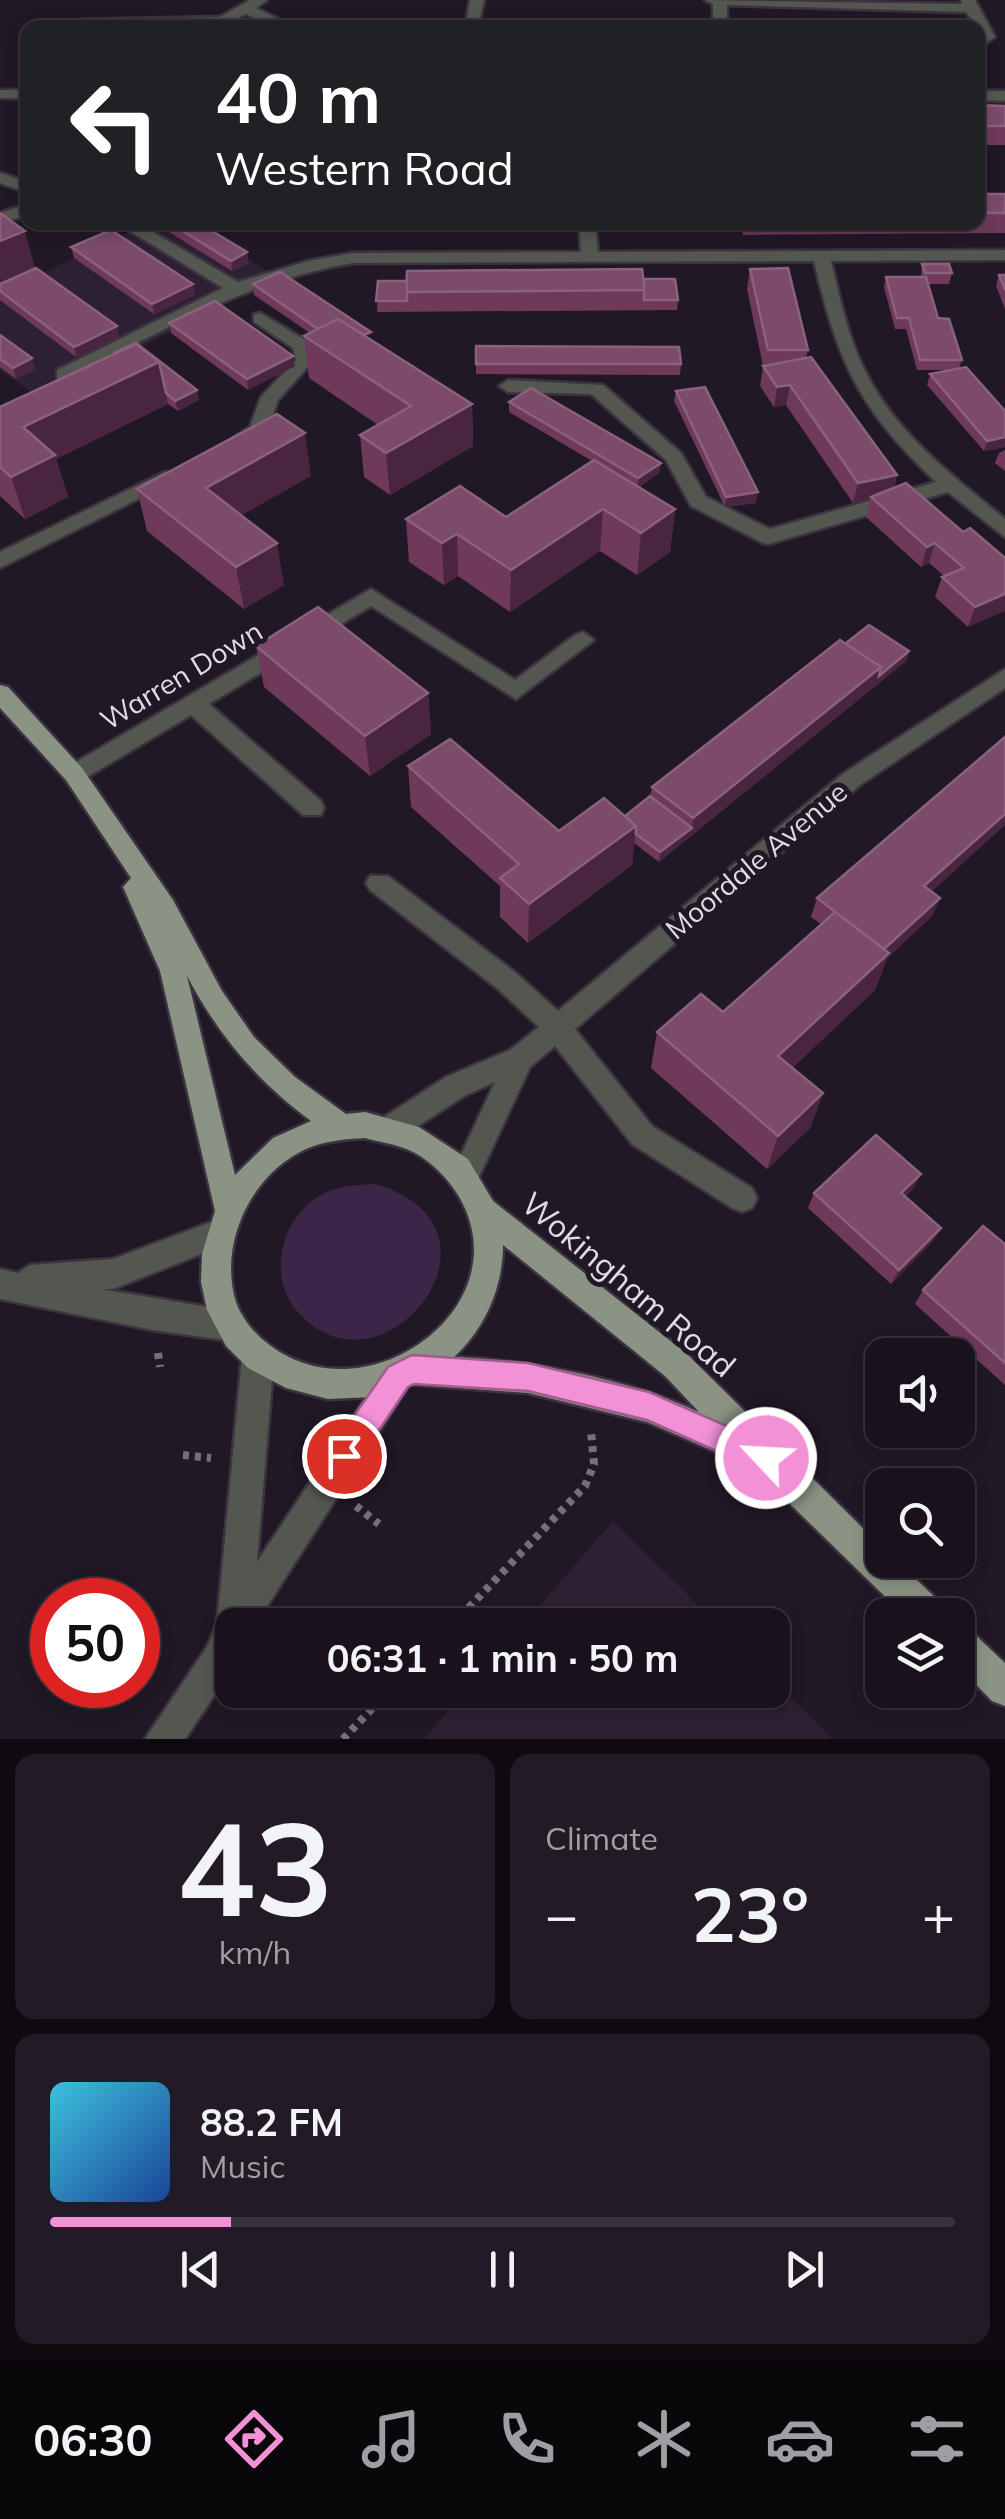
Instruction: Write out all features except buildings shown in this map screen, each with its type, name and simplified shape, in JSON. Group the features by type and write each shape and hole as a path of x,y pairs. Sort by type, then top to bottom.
{"main road":[{"path":"0,693 74,774 164,908 213,999 244,1045 285,1086 340,1126"},
{"path":"119,845 173,972 223,1220"},
{"path":"340,1126 391,1128 445,1153 466,1174 485,1212 490,1247 486,1283 470,1317 446,1347 405,1373 348,1386 300,1380 258,1356 232,1326 220,1297 215,1265 223,1220 247,1178 274,1152 306,1136 340,1126"},
{"name":"Wokingham Road","path":"485,1212 676,1364 766,1458 911,1598"},
{"name":"Wokingham Road","path":"405,1373 528,1377 649,1406 766,1458"},
{"path":"975,1659 1005,1688"}],"street":[{"path":"223,20 260,0"},
{"path":"716,1 969,4"},
{"path":"246,10 270,20"},
{"path":"137,230 236,288"},
{"path":"588,230 590,258"},
{"path":"64,374 236,288 315,254 353,258 1005,254"},
{"path":"821,256 842,338 858,378 902,436 950,484 1005,530"},
{"path":"224,448 259,430 260,412 272,392 305,360 301,346 260,318"},
{"path":"508,386 596,389 674,457 698,501 768,537 950,484"},
{"path":"0,561 190,465"},
{"name":"Warren Down","path":"74,774 371,596 516,691 583,640"},
{"name":"Moordale Avenue","path":"391,1128 456,1086 520,1059 852,779 1005,677"},
{"path":"193,703 312,808"},
{"path":"380,883 507,981 556,1026 642,1135 742,1198"},
{"name":"Moordale Avenue","path":"466,1174 520,1059"},
{"path":"0,1283 113,1274 223,1220"},
{"path":"0,1283 153,1315 232,1326"},
{"path":"236,1608 258,1356"},
{"path":"247,1608 405,1373"},
{"path":"163,1739 215,1663"}],"path":[{"path":"468,1608 585,1486 594,1464 591,1436"},
{"path":"184,1455 201,1457"},
{"path":"363,1512 379,1524"},
{"path":"343,1739 373,1708"}],"shaded area":[{"path":"134,230 199,230 278,277 41,399 0,370 0,293"},
{"path":"375,1184 418,1206 438,1236 439,1269 424,1301 398,1325 366,1339 331,1335 297,1311 288,1296 282,1280 283,1247 297,1216 323,1194"},
{"path":"613,1521 701,1608 538,1608"},
{"path":"790,1697 832,1739 424,1739 451,1708 790,1708"}],"route":[{"path":"344,1456 398,1377 412,1370 528,1377 649,1406 766,1458"}]}
